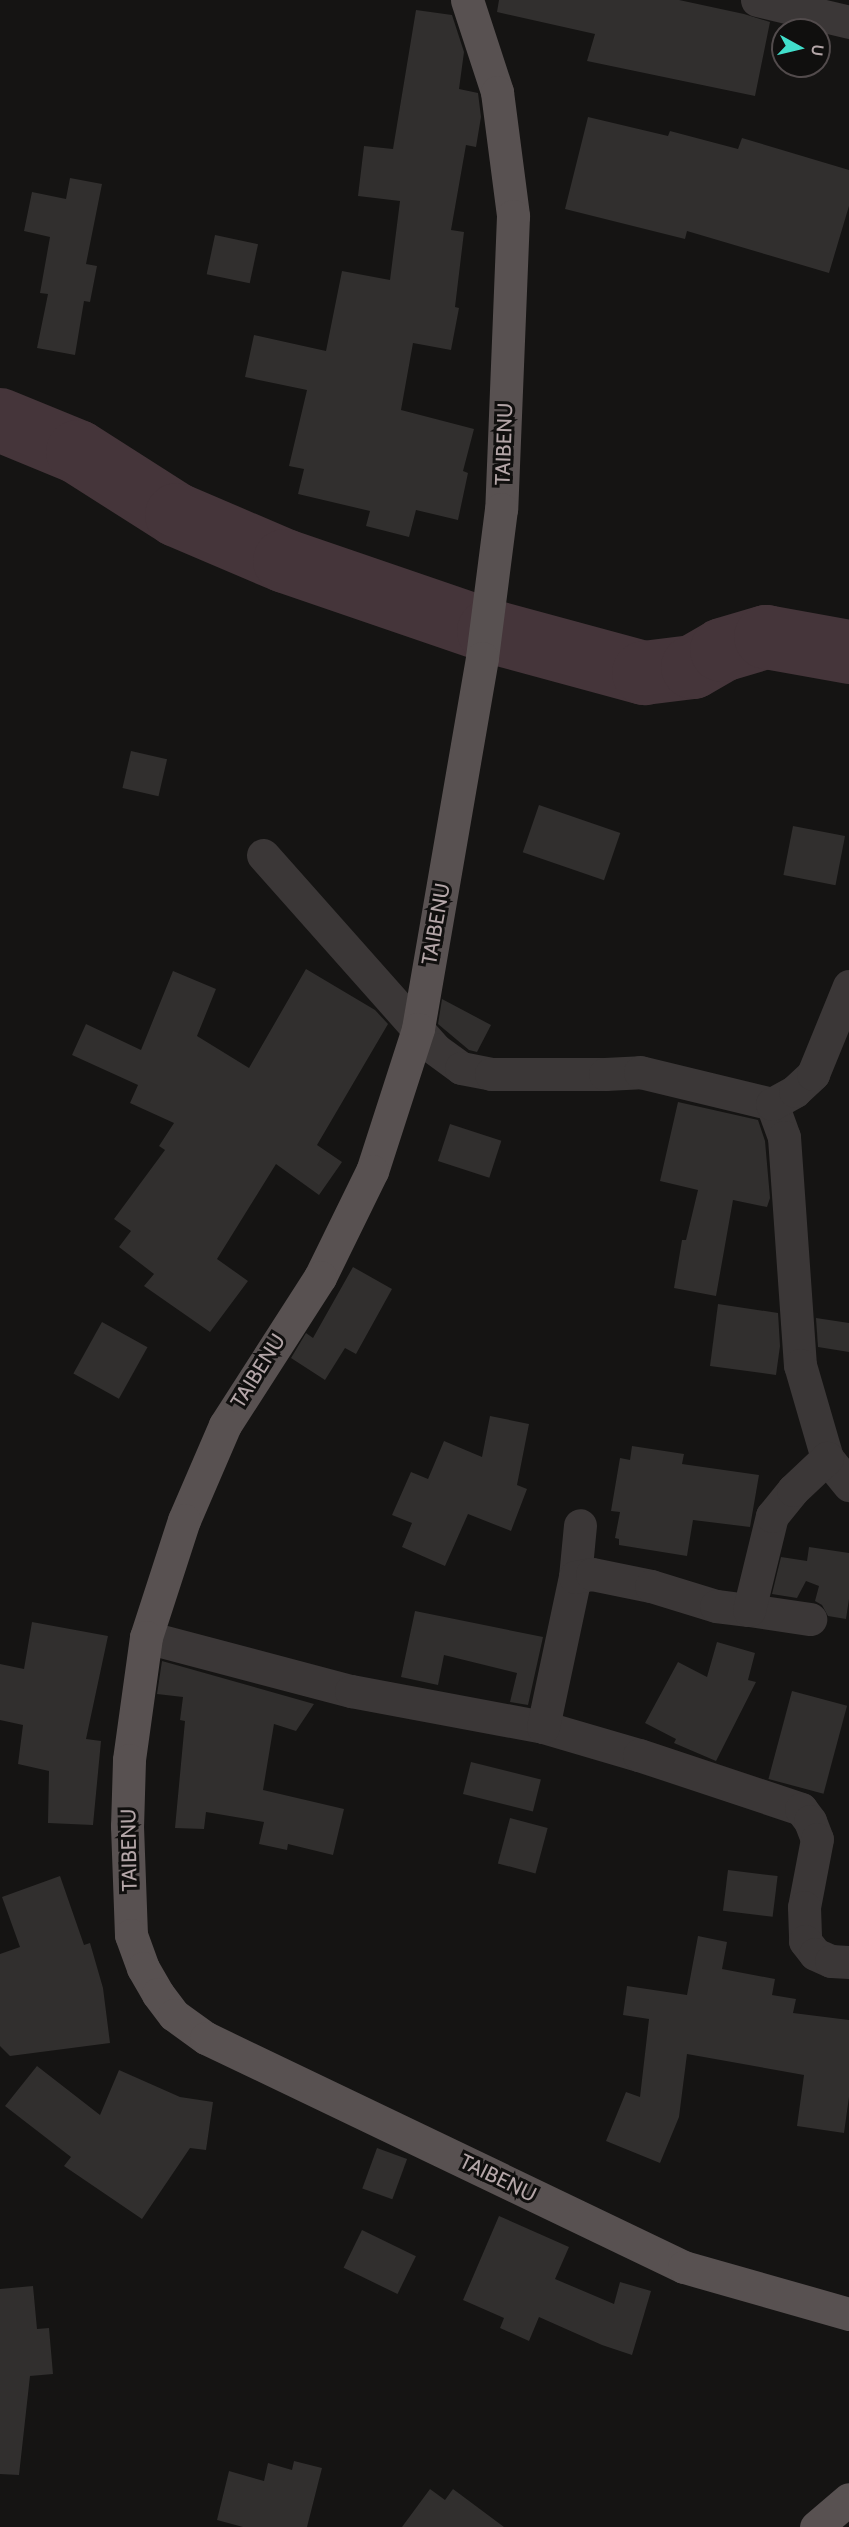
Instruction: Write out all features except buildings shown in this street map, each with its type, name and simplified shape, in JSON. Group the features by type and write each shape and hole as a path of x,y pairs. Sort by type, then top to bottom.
{"main road":[{"name":"TAIBENU","path":"467,0 497,92 513,216 501,509 482,658 418,1029 372,1171 320,1277 225,1425 184,1520 146,1637 129,1760 127,1826 131,1935 143,1968 174,2015 206,2038 262,2067 318,2090 684,2267 849,2314"},
{"path":"819,2526 849,2499"}],"street":[{"path":"757,0 849,22"},
{"path":"263,855 435,1049 461,1068 491,1074 640,1072 772,1104 795,1091 813,1074 849,986"},
{"path":"772,1104 784,1137 800,1365 827,1458 849,1485"},
{"path":"749,1610 772,1516 793,1490 827,1458"},
{"path":"543,1727 576,1570 580,1525"},
{"path":"576,1570 651,1586 716,1606 810,1620"},
{"path":"146,1637 351,1691 543,1727 639,1755 801,1809 810,1821 817,1839 804,1907 805,1941 815,1954 831,1961 849,1962"}],"waterway":[{"path":"0,420 78,452 177,515 285,561 489,631 644,673 693,667 722,650 766,637 849,652"}]}
